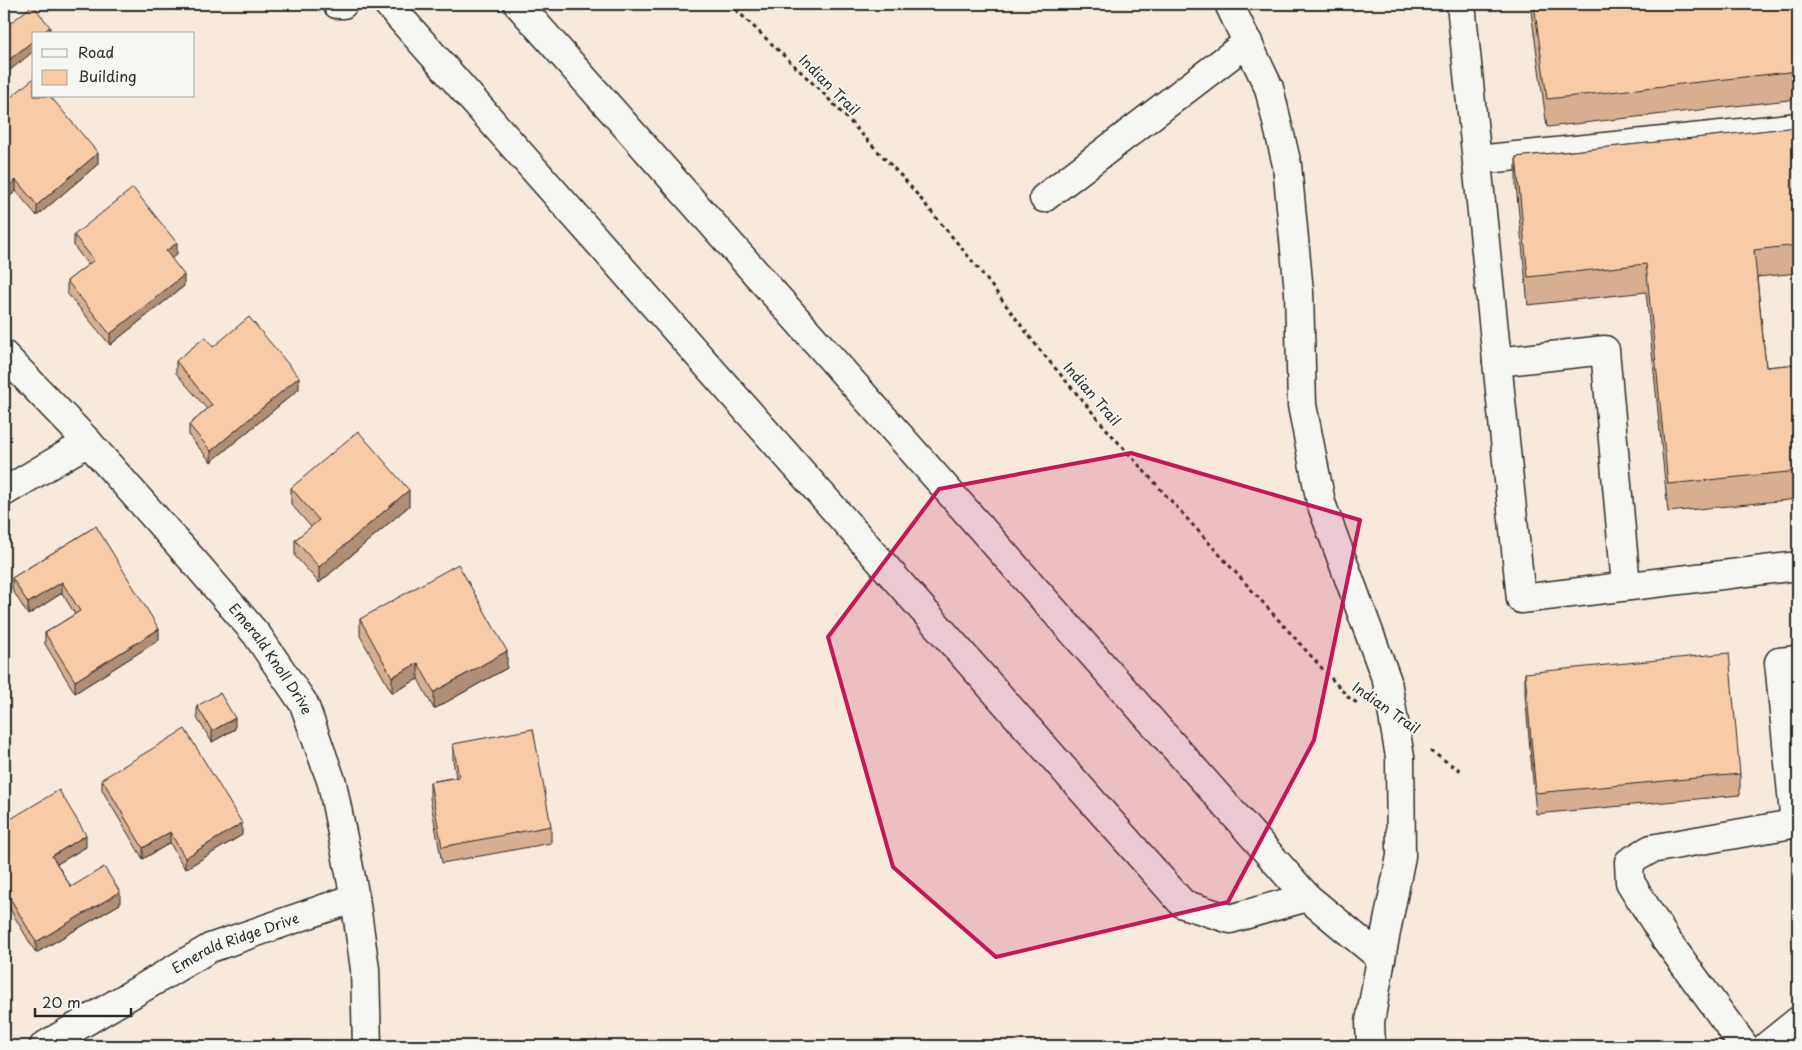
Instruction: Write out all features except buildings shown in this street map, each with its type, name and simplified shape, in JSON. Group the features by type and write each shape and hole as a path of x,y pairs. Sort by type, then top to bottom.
{"street":[{"path":"337,4 343,4"},
{"path":"388,4 1183,904 1230,919 1307,896"},
{"path":"518,4 1307,896 1381,958"},
{"path":"1229,4 1270,88 1287,165 1299,292 1302,405 1321,504 1387,681 1400,757 1400,856 1370,1022 1371,1046"},
{"path":"1461,4 1521,599 1798,566"},
{"path":"1044,198 1248,42"},
{"path":"1477,160 1798,127"},
{"path":"1498,362 1606,350 1626,586"},
{"name":"Emerald Knoll Drive","path":"4,355 88,442 198,566 257,635 304,704 332,783 355,898 365,969 367,1046"},
{"path":"4,492 88,442"},
{"path":"1744,1046 1665,938 1630,882 1628,862 1651,849 1796,824 1779,662 1798,660"},
{"name":"Emerald Ridge Drive","path":"44,1046 210,948 355,898"},
{"path":"1767,1046 1798,1021"}],"path":[{"name":"Indian Trail","path":"730,4 824,94 906,181 978,268 1039,349 1110,432 1348,697 1461,771"}],"highlighted area":[{"path":"1131,453 1360,520 1314,740 1228,902 996,957 893,867 828,637 939,489"}]}
